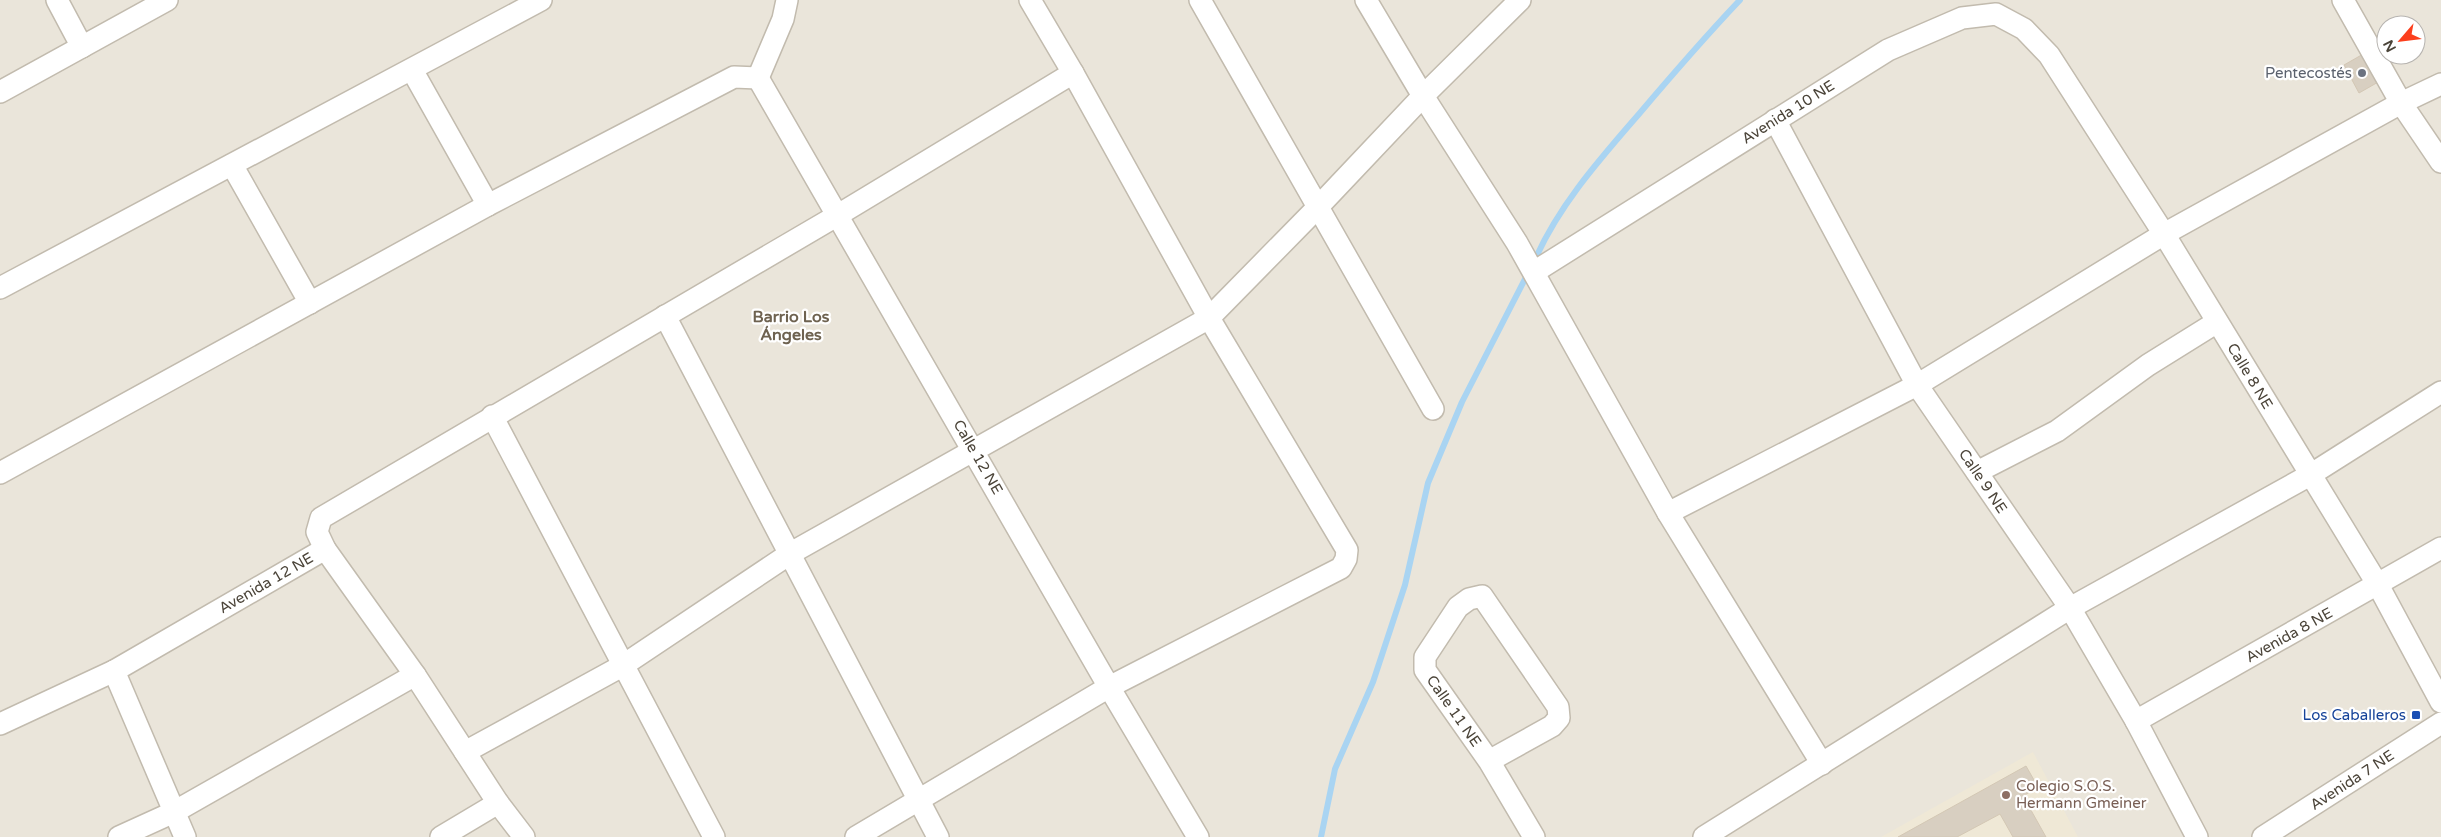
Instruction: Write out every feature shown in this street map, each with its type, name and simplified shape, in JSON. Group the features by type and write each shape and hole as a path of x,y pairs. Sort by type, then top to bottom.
{"street":[{"path":"58,0 82,47"},
{"path":"0,92 167,0"},
{"path":"0,288 541,0"},
{"path":"0,473 488,205 734,76 758,78 783,19 787,0"},
{"path":"856,837 1109,688 1341,568 1346,559 1347,550 1208,318 1073,73 1030,0"},
{"path":"1200,0 1433,409"},
{"path":"1366,0 1423,96 1517,243 1668,513 1822,764"},
{"path":"465,752 622,666 791,553 1208,318 1318,207 1423,96 1520,0"},
{"path":"2342,0 2401,103 2441,162"},
{"name":"Avenida 10 NE","path":"1534,272 1888,50 1962,18 1996,14 2024,29 2049,55"},
{"name":"Calle 8 NE","path":"2049,55 2164,234 2378,585 2441,702"},
{"path":"412,70 488,205"},
{"name":"Avenida 12 NE","path":"0,724 114,671 325,549 317,532 321,518 492,416 838,215 1073,73"},
{"name":"Calle 12 NE","path":"758,78 1109,688 1198,837"},
{"path":"1668,513 1917,385 2164,234 2401,103 2441,84"},
{"name":"Calle 9 NE","path":"1775,120 1917,385 2070,608 2136,721 2197,837"},
{"path":"232,165 310,303"},
{"path":"666,316 938,837"},
{"path":"1977,472 2057,431 2148,365 2217,322"},
{"path":"1704,837 2070,608 2310,475 2441,392"},
{"path":"492,416 622,666 714,837"},
{"name":"Avenida 8 NE","path":"2136,721 2441,548"},
{"path":"325,549 415,675 498,803 524,837"},
{"name":"Calle 11 NE","path":"1489,761 1552,726 1559,718 1558,707 1482,596 1469,599 1458,607 1426,657 1425,670 1489,761 1534,837"},
{"path":"114,671 185,837"},
{"path":"119,837 174,812 415,675"},
{"name":"Avenida 7 NE","path":"2263,837 2441,723"},
{"path":"440,837 498,803"}],"shaded area":[{"path":"0,0 2441,0 2441,837 0,837"},
{"name":"Colegio S.O.S. Hermann Gmeiner","path":"2033,752 2078,837 1881,837"}],"building":[{"name":"Pentecostés","path":"2365,53 2380,81 2359,93 2344,65"},
{"path":"2026,766 2038,787 2023,796 2046,837 2013,837 2000,814 1957,837 1898,837"}],"waterway":[{"path":"1534,262 1567,202 1595,166 1740,0"},
{"path":"1321,837 1335,769 1373,682 1405,585 1428,483 1462,402 1528,273"}],"place":[{"name":"Pentecostés","path":"2362,73"},
{"name":"Los Caballeros","path":"2416,715"},
{"name":"Colegio S.O.S. Hermann Gmeiner","path":"2006,795"}],"district":[{"name":"Barrio Los Ángeles","path":"791,326"}]}
